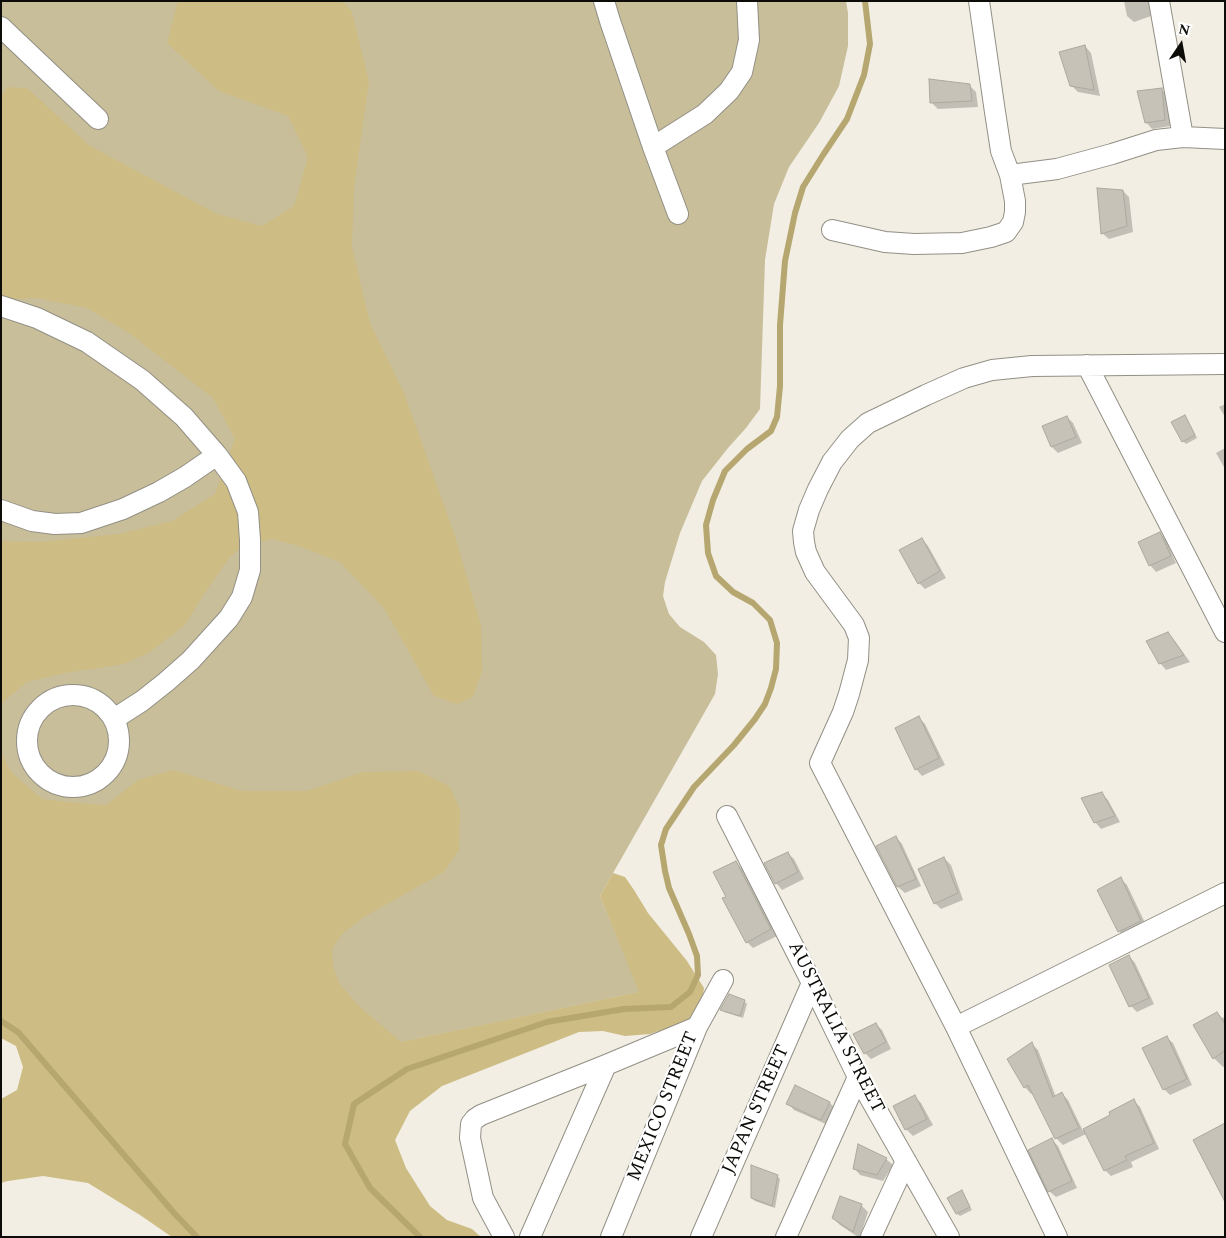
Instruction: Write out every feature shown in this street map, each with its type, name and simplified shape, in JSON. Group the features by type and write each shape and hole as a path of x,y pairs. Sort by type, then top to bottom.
{"street":[{"path":"604,1 652,146 678,214"},
{"path":"652,146 705,114 729,91 742,72 749,40 747,1"},
{"path":"832,230 885,242 914,244 962,243 1006,232 1013,222 1015,201 1010,175 1002,151 979,1"},
{"path":"1159,1 1183,137"},
{"path":"1,26 98,119"},
{"path":"1010,175 1057,169 1156,140 1183,137 1225,138"},
{"path":"1,306 37,318 87,342 142,380 184,417 217,456 236,481 248,512 250,570 242,597 230,618 191,660 160,687 114,719"},
{"path":"1057,1237 956,1027 820,763 849,694 858,660 859,638 854,625 815,572 806,552 803,531 818,489 832,462 850,439 868,423 964,378 992,370 1032,366 1225,364"},
{"path":"1087,366 1225,632"},
{"path":"1,510 32,521 54,524 81,523 123,509 159,492 217,456"},
{"path":"68,694 82,695 95,700 106,708 114,719 119,733 119,746 112,765 97,780 71,787 57,784 35,768 26,742 28,728 34,715 43,705 55,698 68,694"},
{"name":"AUSTRALIA STREET","path":"727,816 858,1078 949,1237"},
{"path":"956,1027 1225,893"},
{"name":"MEXICO STREET","path":"610,1237 697,1026 723,980"},
{"name":"JAPAN STREET","path":"701,1237 812,983"},
{"path":"504,1237 483,1198 470,1138 471,1124 475,1119 697,1026"},
{"path":"530,1237 606,1065"},
{"path":"786,1237 858,1078"},
{"path":"871,1237 906,1162"}],"shaded area":[{"path":"1,1 846,1 848,46 839,86 819,123 789,167 774,204 765,260 760,409 702,481 680,533 665,582 663,596 669,614 680,627 704,642 716,655 718,674 715,694 600,896 640,992 355,1052 1,854"},
{"path":"178,1 342,1 352,12 369,81 354,188 352,247 370,323 404,393 455,536 481,626 482,671 473,697 457,704 434,696 384,608 340,562 299,546 272,539 242,546 229,558 185,625 150,652 124,664 65,673 27,682 3,702 1,708 1,541 41,542 119,534 172,521 215,494 235,439 213,398 129,333 87,308 36,298 1,300 1,97 7,87 27,88 90,146 217,214 262,226 294,206 308,157 288,116 219,91 167,43"},
{"path":"1,752 11,772 42,799 78,803 106,805 138,780 173,770 242,791 307,791 363,772 418,771 449,786 460,809 459,850 444,872 364,917 342,934 332,949 333,966 339,983 360,1007 401,1042 639,992 600,896 613,873 625,877 648,913 687,961 704,988 702,1003 688,1021 650,1034 625,1036 603,1031 579,1032 442,1086 410,1111 395,1140 406,1168 430,1206 447,1220 472,1229 481,1237 172,1237 88,1183 43,1176 1,1183 1,1099 17,1090 23,1067 16,1046 1,1038"}],"building":[{"path":"1085,45 1094,90 1070,86 1059,52"},
{"path":"929,79 970,84 972,101 930,103"},
{"path":"1162,88 1165,120 1145,123 1137,91"},
{"path":"1097,188 1123,190 1127,226 1101,234"},
{"path":"1185,415 1195,435 1182,442 1171,422"},
{"path":"1067,416 1076,437 1051,447 1042,426"},
{"path":"1160,532 1171,556 1149,566 1138,542"},
{"path":"922,538 940,571 918,584 899,550"},
{"path":"1168,632 1184,655 1159,664 1146,641"},
{"path":"919,716 939,758 915,770 895,728"},
{"path":"1102,792 1115,816 1094,823 1081,798"},
{"path":"896,836 916,879 897,887 876,846"},
{"path":"788,852 798,872 775,884 764,863"},
{"path":"944,857 958,893 934,904 918,869"},
{"path":"736,861 771,929 746,943 722,898 726,897 713,872"},
{"path":"1121,877 1141,921 1118,932 1097,890"},
{"path":"1129,955 1149,998 1129,1007 1109,965"},
{"path":"729,994 745,1000 740,1016 720,1010"},
{"path":"1217,1012 1225,1024 1225,1050 1213,1059 1193,1025"},
{"path":"876,1023 886,1042 864,1054 853,1034"},
{"path":"1167,1036 1187,1079 1163,1090 1142,1048"},
{"path":"1032,1042 1053,1097 1062,1092 1079,1128 1055,1139 1028,1085 1024,1088 1007,1059"},
{"path":"795,1085 830,1102 821,1120 786,1104"},
{"path":"915,1095 927,1119 905,1130 893,1106"},
{"path":"1134,1099 1154,1143 1125,1156 1127,1160 1104,1171 1083,1129 1110,1115 1109,1112"},
{"path":"1225,1123 1225,1202 1193,1140"},
{"path":"1052,1138 1072,1181 1048,1192 1028,1150"},
{"path":"858,1144 887,1158 877,1175 853,1169"},
{"path":"751,1165 778,1175 772,1206 751,1198"},
{"path":"962,1190 970,1207 956,1214 947,1198"},
{"path":"840,1196 862,1204 853,1232 832,1218"}],"waterway":[{"path":"420,1237 370,1188 345,1144 354,1104 407,1069 547,1022 624,1009 671,1007 690,992 698,975 697,956 669,888 661,845 666,829 694,787 734,745 765,704 776,669 777,643 770,620 753,603 733,592 716,576 708,553 706,525 713,500 725,471 747,449 771,431 777,417 780,386 780,325 785,261 795,213 803,187 847,119 864,75 870,44 865,1"},
{"path":"1,1021 18,1032 174,1213 197,1237"}]}
